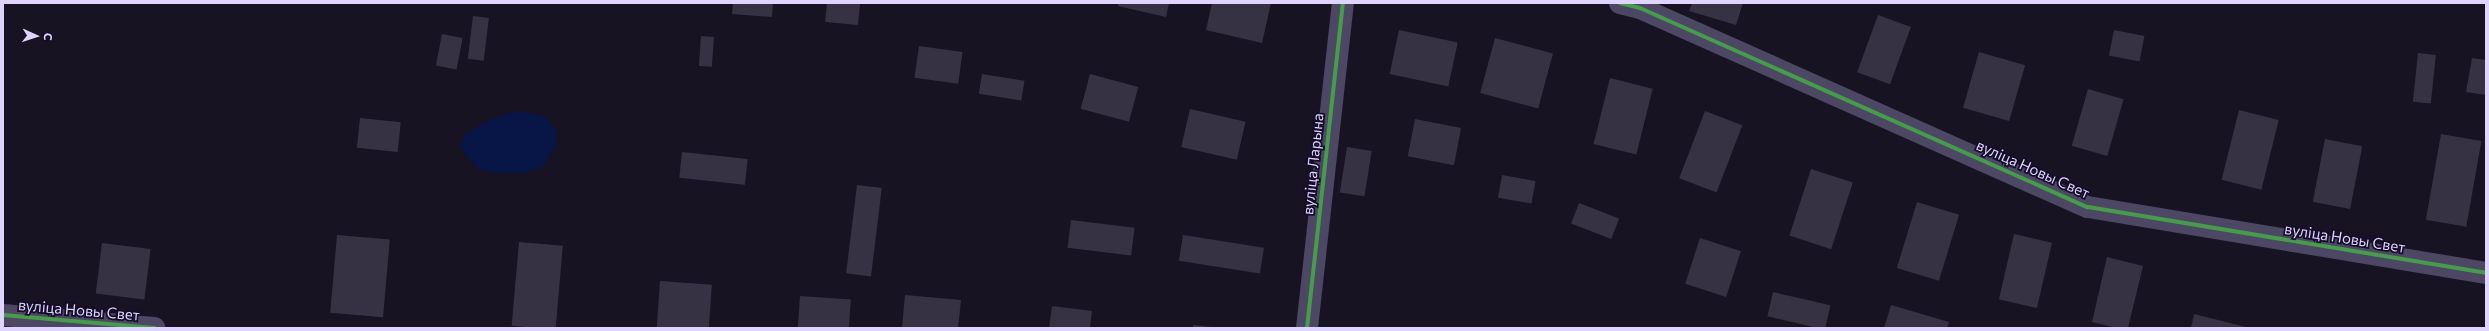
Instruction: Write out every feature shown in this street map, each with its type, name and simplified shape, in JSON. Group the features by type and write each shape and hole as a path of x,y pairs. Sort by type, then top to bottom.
{"street":[{"name":"вуліца Ларына","path":"1307,328 1343,3"},
{"name":"вуліца Новы Свет","path":"1620,3 1640,8 2088,207 2486,273"},
{"name":"вуліца Новы Свет","path":"3,315 154,328"}],"shaded area":[{"path":"517,111 545,116 556,130 556,146 543,167 524,173 496,173 479,169 467,157 460,145 466,134 487,121"}],"building":[{"path":"733,3 773,3 772,17 732,14"},
{"path":"827,3 860,3 858,25 825,22"},
{"path":"1118,3 1169,3 1166,17 1118,6"},
{"path":"1212,3 1271,3 1262,43 1206,30"},
{"path":"1692,3 1743,3 1736,25 1689,11"},
{"path":"1878,15 1911,27 1890,84 1857,72"},
{"path":"473,16 489,18 484,61 468,59"},
{"path":"1399,30 1458,42 1448,86 1390,74"},
{"path":"2114,30 2144,36 2139,61 2109,56"},
{"path":"442,34 463,38 457,69 436,65"},
{"path":"701,36 714,37 712,67 699,66"},
{"path":"1495,38 1553,54 1538,109 1480,93"},
{"path":"919,46 963,52 958,84 915,78"},
{"path":"1979,52 2025,65 2009,121 1963,108"},
{"path":"2418,53 2436,55 2431,104 2413,102"},
{"path":"2472,58 2486,60 2486,95 2466,92"},
{"path":"982,74 1024,81 1021,100 979,94"},
{"path":"1090,74 1138,87 1129,122 1081,109"},
{"path":"1610,78 1653,89 1636,155 1594,144"},
{"path":"2088,89 2124,99 2107,156 2072,146"},
{"path":"1190,109 1246,122 1237,160 1181,147"},
{"path":"2239,110 2279,120 2261,190 2222,180"},
{"path":"1705,111 1742,125 1717,193 1679,178"},
{"path":"360,118 401,122 398,152 357,148"},
{"path":"1415,119 1461,128 1454,165 1408,156"},
{"path":"2441,134 2481,141 2466,227 2426,220"},
{"path":"2325,139 2362,146 2350,209 2313,202"},
{"path":"1347,147 1372,151 1364,196 1340,192"},
{"path":"682,152 748,159 745,185 679,178"},
{"path":"1811,169 1853,183 1831,249 1789,236"},
{"path":"1502,175 1535,181 1531,204 1498,198"},
{"path":"857,185 882,188 871,276 846,273"},
{"path":"1917,202 1959,215 1939,281 1897,268"},
{"path":"1579,203 1619,218 1611,239 1571,224"},
{"path":"1071,220 1135,228 1131,256 1068,248"},
{"path":"2014,234 2052,243 2037,308 1999,299"},
{"path":"337,235 390,240 383,317 330,313"},
{"path":"1183,235 1264,248 1260,274 1179,261"},
{"path":"1700,238 1741,251 1726,297 1685,284"},
{"path":"519,242 563,246 556,328 512,326"},
{"path":"102,243 151,249 144,300 96,294"},
{"path":"2107,257 2143,266 2128,328 2117,328 2092,322"},
{"path":"660,281 712,285 709,328 657,328"},
{"path":"1773,292 1830,305 1825,328 1818,328 1767,316"},
{"path":"905,295 961,300 958,328 902,328"},
{"path":"800,296 851,300 849,328 798,328"},
{"path":"1891,305 1949,322 1947,328 1884,328"},
{"path":"1052,306 1092,311 1090,328 1049,328"},
{"path":"2194,314 2246,327 2191,328"},
{"path":"1193,325 1212,327 1212,328 1193,328"}],"cycle path":[{"path":"1307,328 1343,3"},
{"path":"1620,3 1640,8 2088,207 2486,273"},
{"path":"3,315 154,328"}]}
